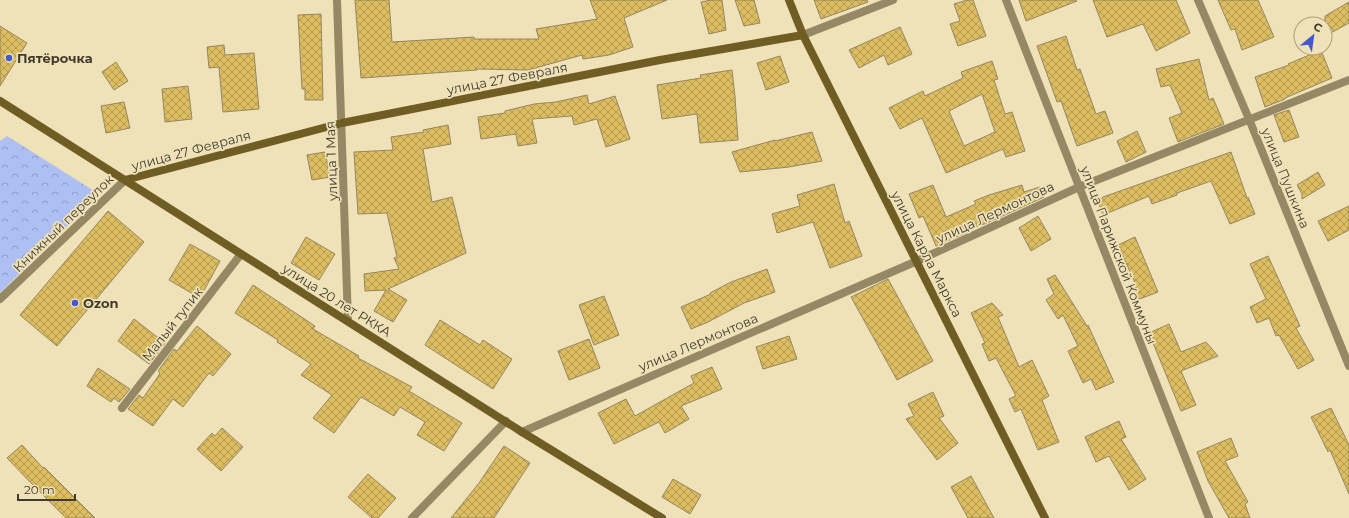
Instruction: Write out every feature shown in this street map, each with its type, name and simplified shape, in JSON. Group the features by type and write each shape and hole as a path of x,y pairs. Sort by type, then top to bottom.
{"street":[{"name":"улица 1 Мая","path":"337,0 348,321"},
{"name":"улица Карла Маркса","path":"789,0 804,35 1045,518"},
{"name":"улица 27 Февраля","path":"125,180 342,123 660,60 804,35 893,0"},
{"name":"улица Парижской Коммуны","path":"1006,0 1209,518"},
{"name":"улица Пушкина","path":"1198,0 1249,120 1349,366"},
{"name":"улица Лермонтова","path":"522,432 917,261 1079,187 1349,80"},
{"name":"улица 20 лет РККА","path":"0,101 522,432 662,518"},
{"name":"Книжный переулок","path":"0,299 125,180"},
{"name":"Малый тупик","path":"122,408 241,254"},
{"path":"412,518 506,421"}],"green space":[{"path":"7,136 99,194 0,293 0,141"}],"building":[{"path":"355,0 389,0 392,42 474,37 474,39 539,39 536,29 597,19 590,0 667,0 624,18 633,47 609,55 583,59 582,55 528,70 477,69 361,78"},
{"path":"722,0 726,30 709,34 701,2"},
{"path":"735,0 754,0 760,23 744,26"},
{"path":"814,0 867,0 868,2 821,19"},
{"path":"967,0 973,0 986,36 958,46 950,24 960,21 954,4"},
{"path":"1019,0 1076,0 1077,1 1026,21"},
{"path":"1093,0 1176,0 1190,33 1156,51 1143,24 1107,37"},
{"path":"1218,0 1258,0 1274,37 1242,50 1235,29 1231,30"},
{"path":"1349,2 1349,23 1333,32 1333,16 1325,16"},
{"path":"321,14 323,100 305,100 305,89 302,89 298,15"},
{"name":"Пятёрочка","path":"0,26 27,43 0,86"},
{"path":"900,27 912,54 888,65 884,55 859,68 849,50"},
{"path":"1066,36 1077,70 1080,69 1096,114 1105,111 1113,133 1077,146 1061,101 1057,102 1037,46"},
{"path":"224,45 225,55 254,53 259,109 223,112 219,67 209,68 207,47"},
{"path":"780,56 789,82 766,90 757,63"},
{"path":"1307,56 1323,56 1332,78 1265,107 1255,77 1289,65 1288,64"},
{"path":"1199,59 1209,100 1213,98 1224,124 1178,142 1169,118 1182,113 1170,85 1161,87 1156,69"},
{"path":"992,61 998,79 994,80 1005,114 1012,112 1025,151 1006,157 1003,149 946,173 922,118 900,129 889,108 923,91 925,96 963,78 961,72","holes":["982,94 995,132 964,146 949,111"]},
{"path":"116,62 128,81 114,90 102,72"},
{"path":"732,70 738,140 700,143 697,114 662,119 657,85 701,78 700,75"},
{"path":"188,86 192,119 165,122 162,89"},
{"path":"587,95 589,104 615,96 630,139 606,147 597,119 574,125 572,116 532,119 537,143 518,146 516,134 481,139 478,117 505,113 505,111 534,104 556,102"},
{"path":"124,102 130,128 106,133 101,106"},
{"path":"1289,110 1299,137 1284,142 1274,115"},
{"path":"448,125 451,144 423,149 432,202 452,197 466,253 388,289 407,300 393,322 374,311 386,290 365,291 364,274 399,269 394,258 397,257 387,213 358,214 354,152 393,150 391,137 424,132 423,130"},
{"path":"1137,131 1146,152 1126,162 1117,141"},
{"path":"812,132 822,161 789,167 740,172 732,152 775,140"},
{"path":"325,152 330,177 312,180 307,155"},
{"path":"1231,152 1247,198 1248,197 1255,214 1230,224 1211,181 1152,204 1149,196 1103,215 1098,202 1103,197"},
{"path":"1318,172 1325,185 1302,199 1302,194 1297,185"},
{"path":"834,184 845,223 849,221 862,256 830,268 813,222 777,233 772,214 800,206 797,195"},
{"path":"933,185 946,217 976,204 974,201 1022,185 1024,192 1040,187 1044,197 987,223 969,229 970,231 936,246 923,216 919,218 909,194"},
{"path":"1349,206 1349,230 1328,241 1318,221"},
{"path":"108,211 144,242 57,346 20,315"},
{"path":"1038,216 1051,239 1031,251 1019,228"},
{"path":"306,237 335,254 319,280 291,263"},
{"path":"1135,237 1158,292 1137,300 1131,285 1135,283 1118,245"},
{"path":"190,244 220,261 200,298 169,280"},
{"path":"1268,256 1300,326 1296,328 1314,360 1298,369 1279,335 1276,336 1269,318 1257,323 1250,307 1266,299 1250,264"},
{"path":"767,269 775,292 744,303 708,322 691,329 681,307 711,294 710,293 731,282"},
{"path":"1055,275 1087,326 1088,325 1114,382 1096,390 1091,379 1083,383 1068,351 1078,346 1063,315 1058,319 1046,300 1054,294 1047,279"},
{"path":"888,279 933,361 897,380 851,297"},
{"path":"253,285 315,326 313,329 359,356 358,358 412,387 409,391 462,423 444,451 417,435 425,422 400,407 394,416 361,397 334,433 313,418 332,395 301,375 311,364 277,342 278,340 235,313"},
{"path":"604,296 619,335 594,345 579,305"},
{"path":"992,303 1003,315 998,317 1019,367 1032,360 1049,396 1042,400 1059,442 1038,450 1021,409 1015,412 1009,399 1016,396 996,358 989,361 982,344 985,343 971,313"},
{"path":"134,319 165,343 149,364 118,341"},
{"path":"440,320 480,345 483,340 512,359 493,389 425,345"},
{"path":"1169,324 1181,352 1206,342 1218,356 1181,371 1196,405 1181,411 1149,333"},
{"path":"197,326 231,354 213,376 209,373 183,407 173,399 153,426 128,409 139,395 143,398 159,375 160,373 158,371 174,349 177,351"},
{"path":"789,336 797,359 763,369 756,347"},
{"path":"589,339 600,368 569,380 558,351"},
{"path":"712,367 722,389 681,406 689,419 665,433 659,422 614,444 598,413 626,399 635,416 694,383 691,376"},
{"path":"98,368 130,389 119,402 114,398 111,402 87,386"},
{"path":"933,392 944,416 939,418 958,443 937,460 906,419 914,416 908,404"},
{"path":"1331,408 1349,445 1349,494 1330,450 1328,452 1311,417"},
{"path":"1119,421 1126,437 1121,439 1146,479 1129,490 1109,456 1096,462 1085,437"},
{"path":"222,428 243,447 221,471 197,449 212,433 215,436"},
{"path":"1231,438 1238,456 1225,461 1248,502 1245,504 1250,518 1229,518 1208,481 1197,452"},
{"path":"22,445 43,468 44,467 95,518 66,518 33,485 7,458"},
{"path":"504,446 530,463 494,518 451,518 479,483"},
{"path":"368,474 396,498 378,518 372,518 348,497"},
{"path":"971,476 994,518 968,518 951,487"},
{"path":"673,479 701,495 690,514 662,497"}],"place":[{"name":"Пятёрочка","path":"9,58"},
{"name":"Ozon","path":"75,303"}]}
